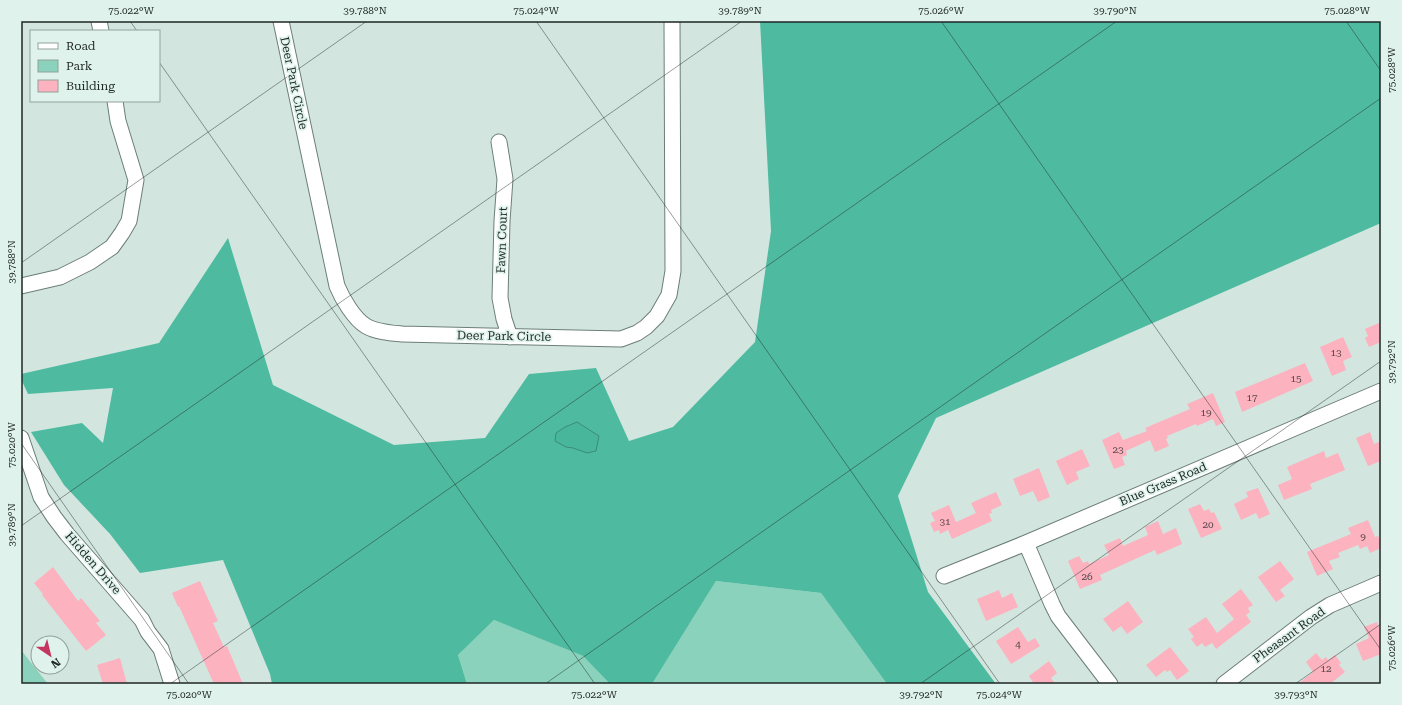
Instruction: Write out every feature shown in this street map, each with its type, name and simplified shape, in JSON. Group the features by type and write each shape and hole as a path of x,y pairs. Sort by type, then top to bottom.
{"street":[{"name":"Deer Park Circle","path":"281,21 337,286 342,298 358,320 366,326 382,331 402,334 621,339 637,333 646,327 657,316 669,295 674,271 672,21"},
{"path":"21,286 60,277 90,262 112,247 122,233 128,221 136,180 118,121 115,102"},
{"name":"Fawn Court","path":"499,142 505,179 502,221 500,298 504,319 510,337"},
{"name":"Blue Grass Road","path":"944,576 1026,543 1381,391"},
{"name":"Hidden Drive","path":"21,438 41,497 67,534 142,620 148,632 160,649 172,684"},
{"path":"1026,543 1048,597 1058,616 1110,684"},
{"name":"Pheasant Road","path":"1224,684 1311,617 1330,605 1381,583"}],"green space":[{"path":"716,581 821,593 887,684 652,684"},
{"path":"494,620 583,656 610,684 467,684 458,655"},
{"path":"21,650 30,661 30,675 41,675 48,684 21,684"}],"shaded area":[{"path":"760,21 1381,21 1381,223 936,418 898,496 928,592 996,684 887,684 821,593 716,581 652,684 610,684 583,656 494,620 458,655 467,684 272,684 270,674 223,560 140,573 110,534 64,485 31,432 82,423 103,443 113,388 28,394 21,379 21,374 159,343 228,238 273,385 394,445 485,438 529,374 596,368 629,441 673,427 755,342 771,231"},
{"path":"577,422 599,436 596,451 587,453 566,447 555,441 556,433"}],"building":[{"path":"1381,322 1381,342 1369,347 1365,338 1368,336 1365,329"},
{"path":"1343,337 1352,357 1343,361 1346,370 1332,376 1320,347"},
{"path":"1305,363 1313,381 1242,412 1235,392"},
{"path":"1213,393 1225,422 1216,426 1213,419 1197,426 1196,424 1167,436 1168,438 1166,439 1169,446 1155,452 1150,440 1126,451 1127,455 1122,457 1125,465 1114,469 1102,440 1119,432 1123,440 1147,431 1145,428 1190,409 1187,404"},
{"path":"1370,432 1374,444 1381,441 1381,461 1368,466 1356,438"},
{"path":"1082,449 1090,466 1076,472 1079,479 1067,485 1056,461"},
{"path":"1324,451 1326,458 1338,453 1345,470 1310,484 1312,489 1284,500 1278,485 1292,479 1287,467"},
{"path":"1039,468 1050,497 1038,502 1033,491 1020,496 1013,479"},
{"path":"1258,488 1270,514 1259,519 1256,513 1241,520 1234,504 1248,497 1246,492"},
{"path":"996,492 1002,505 991,510 992,513 989,514 992,521 952,539 948,530 940,534 939,530 934,532 930,523 935,521 931,513 949,505 956,522 976,513 971,503"},
{"path":"1200,504 1204,511 1209,509 1211,513 1214,512 1222,529 1201,538 1188,509"},
{"path":"1368,520 1375,537 1378,536 1381,542 1381,548 1370,553 1367,546 1360,549 1358,545 1338,553 1340,557 1329,561 1333,569 1317,576 1307,552 1351,534 1348,528"},
{"path":"1158,521 1163,534 1176,528 1182,544 1157,555 1155,550 1100,575 1102,580 1080,589 1068,561 1079,556 1083,563 1088,561 1089,564 1109,555 1104,545 1120,538 1123,546 1148,535 1145,527"},
{"path":"1280,561 1294,579 1280,590 1285,596 1276,602 1258,577"},
{"path":"53,567 78,601 81,598 100,621 96,623 106,635 86,651 34,583"},
{"path":"200,581 218,621 213,623 224,647 227,646 243,684 214,684 172,593"},
{"path":"1241,589 1253,605 1248,608 1250,612 1246,615 1251,622 1216,649 1212,643 1205,647 1202,643 1197,647 1191,639 1194,637 1188,629 1206,617 1217,633 1234,619 1222,604"},
{"path":"999,590 1002,598 1012,593 1018,607 986,621 977,599"},
{"path":"1128,601 1143,622 1127,634 1121,626 1113,632 1103,619"},
{"path":"1377,622 1381,632 1381,654 1363,661 1356,644 1369,638 1364,627"},
{"path":"1018,627 1028,642 1035,638 1040,646 1011,664 996,641"},
{"path":"1170,647 1189,671 1177,680 1170,670 1167,672 1165,670 1156,677 1146,665"},
{"path":"1316,653 1322,660 1326,657 1328,660 1335,655 1341,663 1339,665 1345,672 1330,684 1298,684 1313,672 1306,662"},
{"path":"120,658 127,684 103,684 97,665"},
{"path":"1049,661 1057,673 1051,678 1055,684 1034,684 1029,676"}]}
